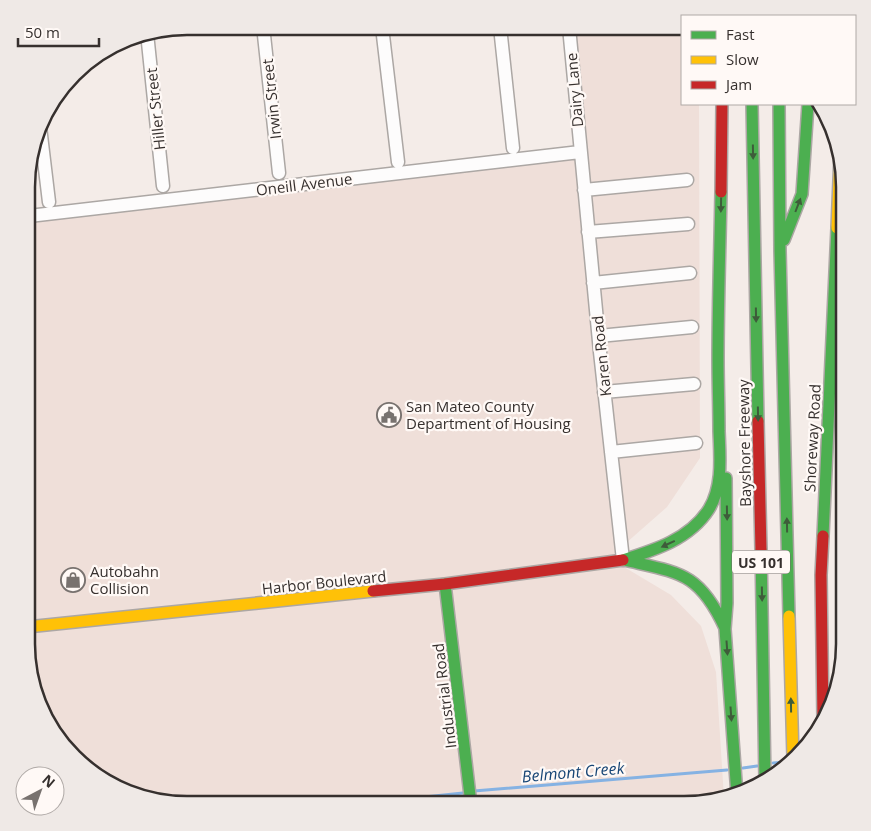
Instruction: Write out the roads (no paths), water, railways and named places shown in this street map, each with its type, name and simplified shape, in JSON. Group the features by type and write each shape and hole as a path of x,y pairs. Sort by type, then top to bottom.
{"main road":[{"path":"623,560 661,548 688,533 707,512 719,485 718,360 722,105"},
{"name":"Bayshore Freeway","path":"752,105 765,773"},
{"name":"US 101","path":"779,105 780,251 793,749"},
{"path":"780,251 802,194 808,105"},
{"name":"Shoreway Road","path":"824,703 822,567 836,247"},
{"path":"718,360 726,425 727,603 725,629 737,786"},
{"path":"623,560 675,572 688,578 710,598 718,611 725,629"},
{"name":"Harbor Boulevard","path":"35,626 445,584 623,560"},
{"name":"Industrial Road","path":"445,584 470,796"}],"street":[{"name":"Irwin Street","path":"264,35 279,172"},
{"path":"383,35 398,162"},
{"path":"501,35 513,148"},
{"name":"Dairy Lane","path":"569,35 580,152"},
{"name":"Hiller Street","path":"148,40 164,186"},
{"path":"42,143 49,202"},
{"name":"Karen Road","path":"580,152 610,452 623,560"},
{"name":"Oneill Avenue","path":"35,215 580,152"},
{"path":"584,190 687,180"},
{"path":"588,232 688,224"},
{"path":"593,283 690,273"},
{"path":"598,336 692,327"},
{"path":"604,392 694,384"},
{"path":"610,452 696,443"}],"waterway":[{"name":"Belmont Creek","path":"773,763 779,763"},
{"name":"Belmont Creek","path":"743,768 757,766"},
{"name":"Belmont Creek","path":"474,791 727,770"},
{"name":"Belmont Creek","path":"434,796 463,793"}],"place":[{"name":"San Mateo County Department of Housing","path":"389,415"},
{"name":"Autobahn Collision","path":"73,580"}]}
